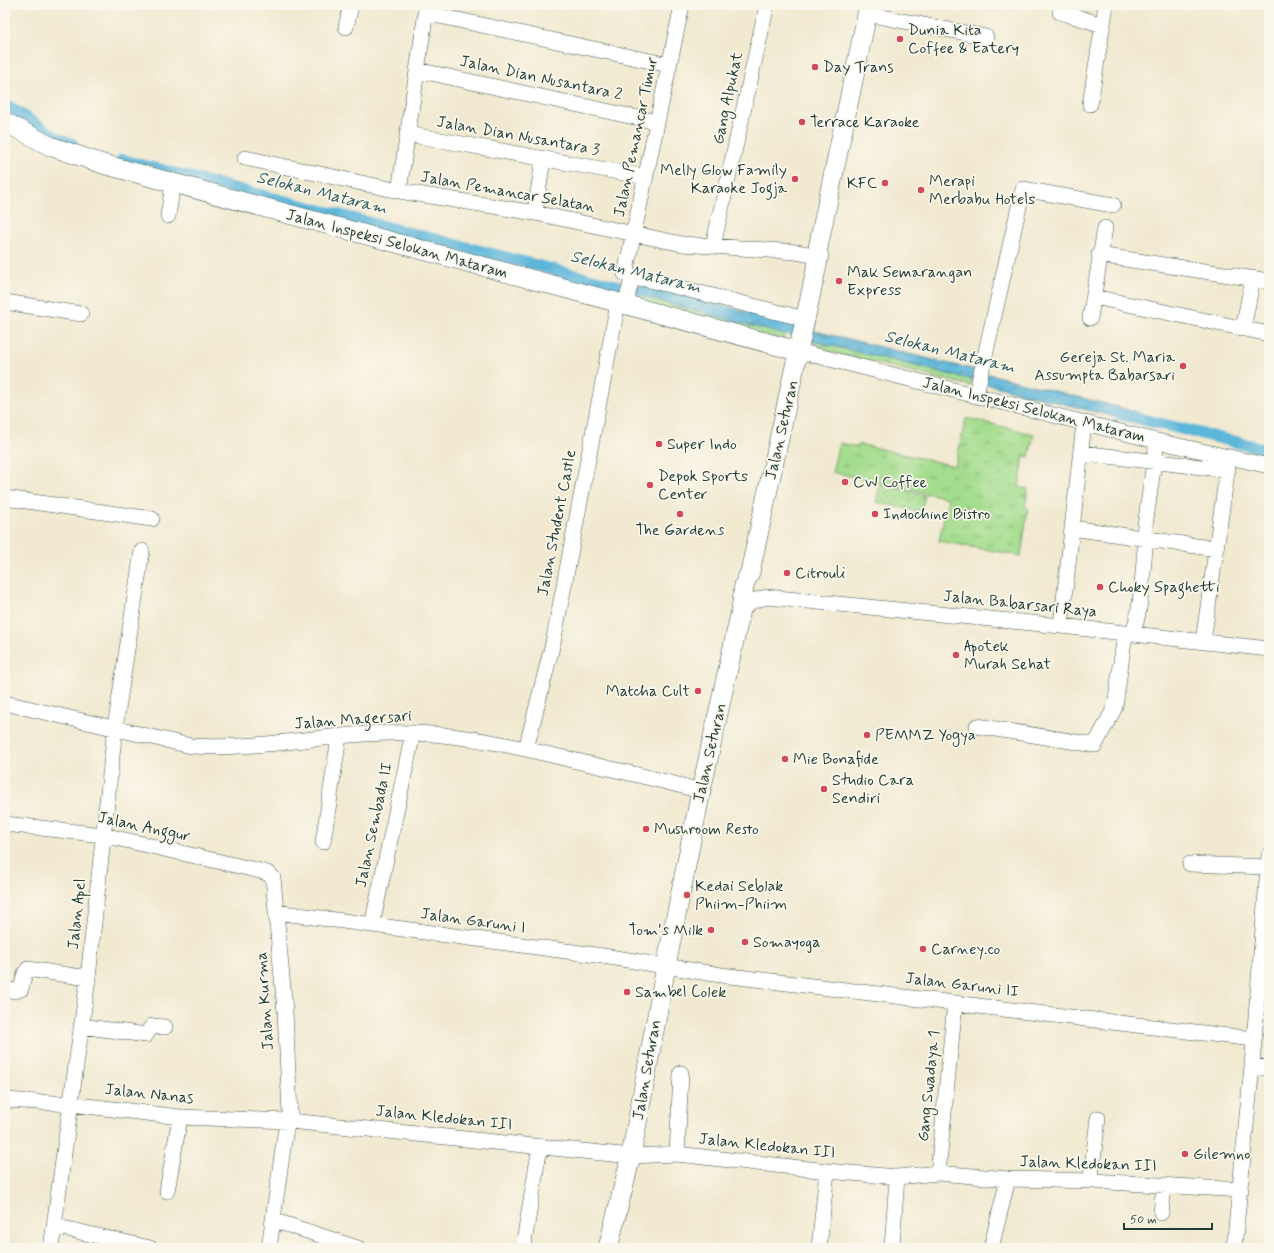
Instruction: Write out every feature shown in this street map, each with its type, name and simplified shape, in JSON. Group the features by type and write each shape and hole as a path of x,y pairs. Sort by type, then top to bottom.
{"main road":[{"name":"Jalan Seturan","path":"750,572 798,349 802,321 868,9"},
{"name":"Jalan Inspeksi Selokan Mataram","path":"5,122 50,146 71,154 173,184 623,301 798,349"},
{"path":"741,610 744,585 750,572"},
{"name":"Jalan Seturan","path":"608,1248 631,1156 666,966 701,791 741,610"}],"street":[{"path":"346,27 350,5"},
{"name":"Jalan Pemancar Timur","path":"682,5 634,234 682,244 796,252 817,255"},
{"name":"Gang Alpukat","path":"713,246 767,5"},
{"path":"1060,5 1060,12 1103,25"},
{"path":"1090,104 1106,5"},
{"path":"399,191 426,9 669,65"},
{"path":"868,9 986,37"},
{"name":"Jalan Dian Nusantara 2","path":"417,70 657,122"},
{"name":"Jalan Dian Nusantara 3","path":"407,134 646,177"},
{"name":"Jalan Pemancar Selatan","path":"245,158 399,191 535,213 634,234"},
{"path":"535,213 543,158"},
{"path":"168,216 173,184"},
{"path":"978,383 1023,189 1113,205"},
{"path":"1090,318 1099,255 1105,228"},
{"path":"634,234 625,274 633,278 802,321"},
{"path":"1099,255 1269,281"},
{"path":"623,301 633,278"},
{"path":"1243,329 1252,278"},
{"path":"1094,297 1269,334"},
{"name":"Jalan Student Castle","path":"526,749 553,643 623,301"},
{"path":"5,302 81,314"},
{"name":"Jalan Inspeksi Selokan Mataram","path":"798,349 978,383 1084,423 1157,441 1228,464 1269,466"},
{"path":"1061,626 1084,423"},
{"path":"977,726 1095,745 1115,707 1131,626 1157,441"},
{"path":"1081,453 1154,461 1228,464 1203,642"},
{"path":"5,498 152,518"},
{"path":"1072,528 1143,537 1216,549"},
{"name":"Jalan Apel","path":"51,1248 88,978 115,728 142,551"},
{"path":"750,572 754,585 759,592 767,597"},
{"path":"741,610 752,601 767,597"},
{"name":"Jalan Babarsari Raya","path":"767,597 1061,626 1269,650"},
{"name":"Jalan Magersari","path":"5,703 166,741 212,747 413,733 453,736 526,749 701,791"},
{"name":"Jalan Sembada II","path":"372,925 413,733"},
{"path":"323,842 339,737"},
{"name":"Jalan Anggur","path":"5,824 103,835 256,870 267,873 273,878"},
{"path":"1190,864 1268,871 1241,1190 1234,1248"},
{"name":"Jalan Kurma","path":"269,1248 285,1134 290,1121 285,1011 273,878"},
{"name":"Jalan Garuni I","path":"276,912 666,966"},
{"name":"Jalan Garuni II","path":"666,966 721,975 1254,1040"},
{"path":"5,989 15,991 21,989 25,973 28,969 88,978"},
{"name":"Gang Swadaya 1","path":"938,1173 955,1003"},
{"path":"81,1026 146,1035 152,1026 165,1027"},
{"path":"1252,1066 1269,1068"},
{"path":"677,1154 681,1073"},
{"name":"Jalan Nanas","path":"5,1100 70,1104 180,1117 290,1121"},
{"path":"167,1191 180,1117"},
{"path":"1093,1181 1091,1176 1098,1118"},
{"name":"Jalan Kledokan III","path":"290,1121 358,1126 631,1156 677,1154 828,1171 897,1177 938,1173 1008,1179 1093,1181 1241,1190"},
{"path":"523,1248 540,1146"},
{"path":"819,1248 828,1171"},
{"path":"892,1248 897,1177"},
{"path":"991,1248 1008,1179"},
{"path":"1161,1213 1164,1185"},
{"path":"273,1220 358,1248"},
{"path":"54,1226 150,1248"}],"green space":[{"path":"634,294 785,335 784,340 633,301"},
{"path":"808,340 973,380 971,386 806,346"},
{"path":"966,418 1034,434 1029,457 1024,456 1019,487 1028,489 1025,507 1028,508 1021,556 939,541 948,498 832,472 839,443 858,447 859,444 955,466"},
{"path":"880,484 925,495 921,512 876,502"}],"water":[{"path":"637,284 788,322 785,335 634,294"},
{"path":"811,330 975,370 973,380 808,340"},
{"path":"985,373 1137,412 1134,422 982,383"}],"waterway":[{"name":"Selokan Mataram","path":"5,104 58,139 72,144"},
{"name":"Selokan Mataram","path":"122,160 637,291"},
{"name":"Selokan Mataram","path":"771,325 808,334"},
{"name":"Selokan Mataram","path":"1120,414 1269,450"}],"place":[{"name":"Dunia Kita Coffee & Eatery","path":"900,39"},
{"name":"Day Trans","path":"815,67"},
{"name":"Terrace Karaoke","path":"802,122"},
{"name":"Melly Glow Family Karaoke Jogja","path":"795,179"},
{"name":"KFC","path":"885,183"},
{"name":"Merapi Merbabu Hotels","path":"921,190"},
{"name":"Mak Semarangan Express","path":"839,281"},
{"name":"Gereja St. Maria Assumpta Babarsari","path":"1183,366"},
{"name":"Super Indo","path":"659,444"},
{"name":"CW Coffee","path":"845,482"},
{"name":"Depok Sports Center","path":"650,485"},
{"name":"The Gardens","path":"680,514"},
{"name":"Indochine Bistro","path":"875,514"},
{"name":"Citrouli","path":"787,573"},
{"name":"Choky Spaghetti","path":"1100,587"},
{"name":"Apotek Murah Sehat","path":"956,655"},
{"name":"Matcha Cult","path":"698,691"},
{"name":"PEMMZ Yogya","path":"867,735"},
{"name":"Mie Bonafide","path":"785,759"},
{"name":"Studio Cara Sendiri","path":"824,789"},
{"name":"Mushroom Resto","path":"646,829"},
{"name":"Kedai Seblak Phiim-Phiim","path":"687,895"},
{"name":"Tom's Milk","path":"711,930"},
{"name":"Somayoga","path":"745,942"},
{"name":"Carney.co","path":"923,949"},
{"name":"Sambel Colek","path":"627,992"},
{"name":"Gilemno","path":"1185,1154"}]}
